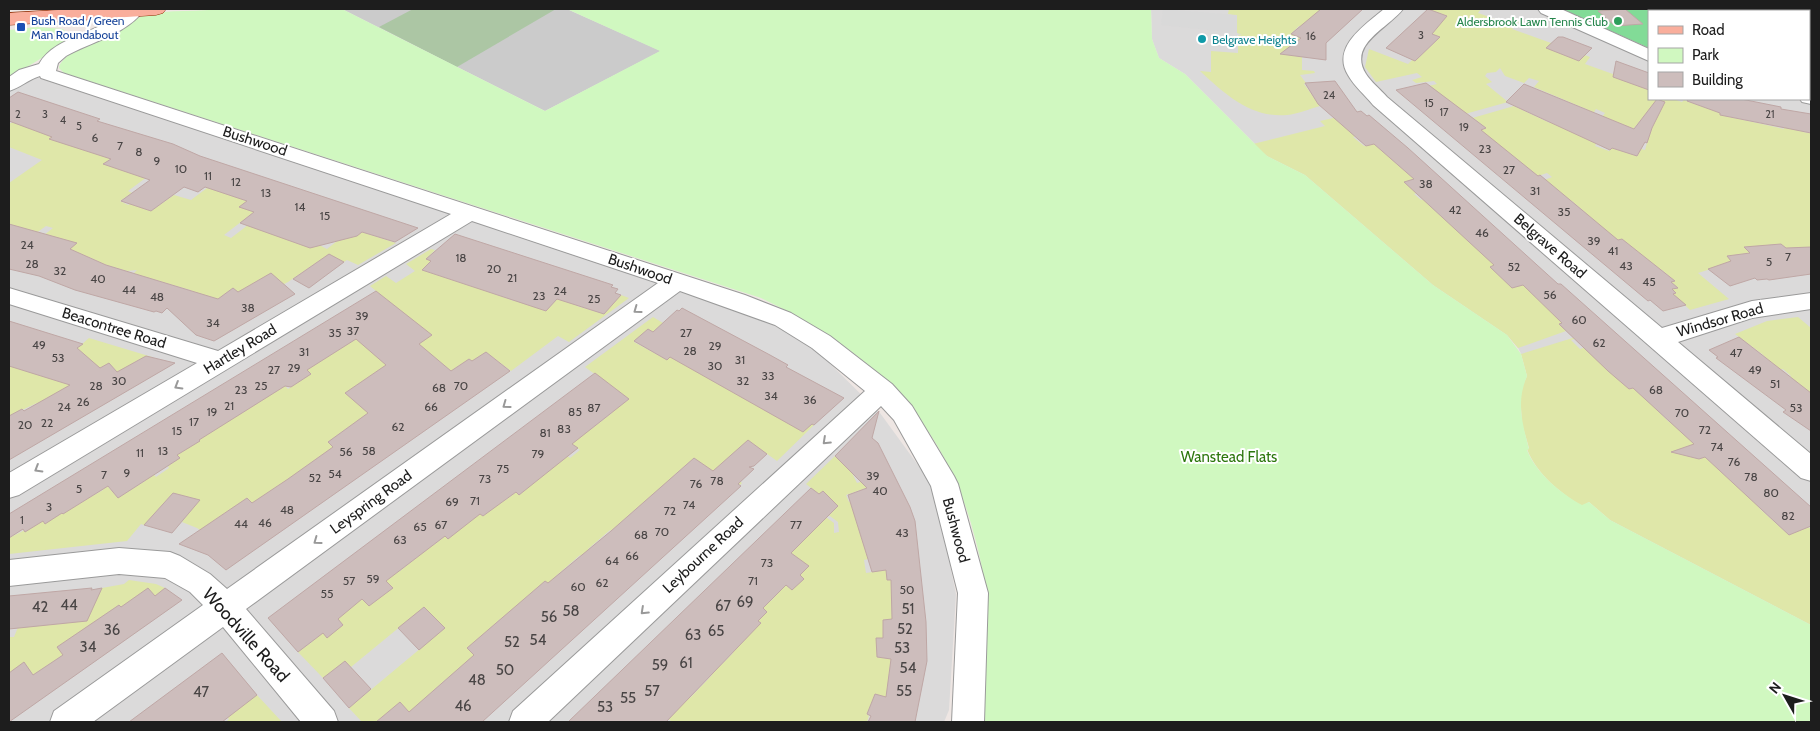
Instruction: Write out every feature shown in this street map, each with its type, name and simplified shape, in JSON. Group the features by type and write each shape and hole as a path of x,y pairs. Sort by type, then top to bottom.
{"main road":[{"path":"9,20 156,9"}],"street":[{"name":"Belgrave Road","path":"1394,9 1358,42 1352,51 1350,60 1356,74 1380,101 1811,470"},
{"path":"1547,9 1648,56"},
{"path":"9,85 26,74 46,68 50,60 74,44 126,20 135,10"},
{"path":"74,44 80,28 78,19 82,14"},
{"name":"Bushwood","path":"46,68 48,74 737,301 783,319 822,342 884,391 903,413 944,484 974,593 968,722"},
{"name":"Hartley Road","path":"9,486 470,212"},
{"name":"Leyspring Road","path":"66,722 677,281"},
{"name":"Beacontree Road","path":"9,296 220,361"},
{"name":"Windsor Road","path":"1658,339 1735,312 1811,301"},
{"name":"Leybourne Road","path":"525,722 862,407 884,391"},
{"name":"Woodville Road","path":"9,573 119,561 170,565 200,583 225,607 322,722"}],"shaded area":[{"path":"342,9 567,9 661,51 545,111"},
{"path":"1151,9 1538,9 1648,60 1648,100 1796,100 1811,102 1811,625 1610,520 1518,348 1507,335 1433,285 1305,175 1267,156 1185,74 1159,58 1152,39"},
{"path":"1163,9 1237,15 1237,33 1161,25"},
{"path":"33,74 39,78 735,306 809,343 880,413 934,487 956,594 949,710 944,722 9,722 9,92"}],"green space":[{"name":"Wanstead Flats","path":"223,9 342,9 545,111 660,51 567,9 1151,9 1152,39 1159,58 1185,74 1267,156 1305,175 1433,285 1507,335 1521,354 1527,376 1522,395 1521,412 1529,449 1527,450 1536,467 1550,482 1565,495 1582,505 1589,502 1610,520 1811,625 1811,722 980,722 986,651 987,609 983,573 975,538 962,496 944,457 923,423 897,392 868,365 836,340 800,318 761,298 64,73 59,68 71,53 83,45 137,18 164,12"},
{"path":"413,9 556,9 457,67 379,27"},
{"path":"1229,9 1321,9 1304,27 1299,26 1291,34 1318,46 1291,43 1291,55 1302,57 1302,70 1314,71 1315,73 1300,75 1306,83 1304,84 1320,106 1287,115 1261,113 1239,103 1200,71 1211,72 1211,51 1238,53 1238,35 1242,35 1237,33 1237,16 1228,14"},
{"path":"1427,9 1481,9 1478,13 1512,25 1517,20 1520,21 1512,29 1590,57 1585,64 1648,87 1648,100 1676,100 1682,102 1684,100 1706,108 1720,110 1721,115 1784,129 1783,120 1801,126 1803,132 1811,133 1811,247 1794,248 1806,264 1790,248 1786,248 1781,244 1768,245 1761,252 1755,246 1745,247 1750,253 1727,256 1733,262 1698,273 1729,299 1690,310 1673,294 1676,293 1671,289 1677,287 1671,282 1675,281 1662,270 1649,274 1637,251 1622,239 1616,241 1589,216 1559,224 1586,213 1572,201 1568,202 1542,181 1552,177 1547,173 1538,176 1480,130 1486,128 1475,119 1462,121 1514,106 1597,142 1595,146 1609,151 1612,148 1637,156 1641,149 1645,150 1652,126 1640,121 1628,135 1602,117 1605,113 1596,109 1590,118 1586,109 1534,87 1539,81 1529,78 1524,83 1505,76 1500,68 1496,72 1487,73 1485,76 1492,82 1486,84 1508,102 1465,114 1428,86 1437,84 1434,81 1416,83 1412,80 1422,77 1417,73 1376,82 1365,67 1369,49 1408,64 1415,57 1419,58 1425,51 1395,40 1397,38 1427,50 1440,37 1416,28 1447,16"},
{"name":"Aldersbrook Lawn Tennis Club","path":"1562,9 1698,10 1648,10 1648,48"},
{"path":"37,27 63,29 66,32 66,40 45,56 9,78 9,30"},
{"path":"1342,116 1362,134 1353,137 1364,146 1374,144 1414,179 1405,182 1417,193 1414,194 1421,200 1432,197 1432,208 1445,220 1490,261 1500,259 1503,262 1490,267 1512,288 1527,284 1531,293 1565,322 1559,324 1566,331 1518,348 1507,335 1433,285 1305,175 1267,156 1253,144 1325,126 1320,121"},
{"path":"21,118 110,159 104,164 147,177 128,191 132,193 120,201 128,205 141,196 144,209 151,211 174,195 191,200 211,185 232,196 247,201 240,207 254,212 224,235 231,238 248,225 315,243 327,249 346,234 351,238 362,232 396,243 358,265 347,260 344,262 332,256 327,259 323,258 288,282 249,302 233,288 223,295 217,307 190,290 138,275 128,279 137,270 127,271 103,264 90,273 99,262 89,257 77,266 59,257 76,243 39,239 53,228 46,226 14,249 15,226 9,230 9,183 42,160 9,147 9,124"},
{"path":"431,249 435,250 426,259 431,261 422,270 477,288 495,271 489,292 514,301 540,275 523,303 546,311 562,294 578,304 577,306 604,314 621,295 629,298 569,342 558,336 511,371 486,352 472,361 469,359 455,368 462,380 439,361 354,434 347,428 328,442 346,459 322,455 299,471 300,491 289,479 266,494 264,516 247,498 224,514 222,545 197,528 182,522 199,500 173,493 144,525 141,524 127,541 9,554 9,538 43,521 45,523 103,490 102,480 118,498 145,481 130,463 139,458 156,477 180,458 165,442 174,436 187,449 200,441 197,438 244,412 273,374 288,389 311,374 296,360 400,311 370,286 386,276 396,283 415,271 406,264"},
{"path":"653,317 663,323 653,332 648,329 634,342 667,360 688,341 814,425 777,461 749,441 720,466 742,483 740,485 720,471 716,474 694,458 674,475 696,491 638,507 619,524 631,548 610,530 588,549 610,567 602,574 580,555 556,576 578,596 570,603 545,581 521,602 507,626 500,619 469,649 474,655 464,697 446,679 419,704 435,722 418,722 400,702 386,714 394,722 362,722 349,708 445,628 424,607 351,667 345,661 323,678 298,652 312,642 298,626 343,625 338,619 350,586 369,606 393,588 373,568 386,558 400,571 421,554 421,532 434,545 445,536 448,539 480,513 483,516 494,508 487,484 506,500 516,492 519,495 529,487 546,439 570,458 580,450 571,443 574,417 590,430 612,413 596,400 619,407 629,399 585,367"},
{"path":"1798,317 1811,328 1811,394 1783,369 1778,371 1762,354 1735,334 1767,321"},
{"path":"1605,328 1571,340 1580,349 1595,344 1621,382 1629,389 1633,388 1650,403 1680,394 1655,408 1669,422 1676,419 1701,442 1687,453 1695,458 1705,457 1742,491 1745,490 1760,509 1789,535 1808,527 1811,529 1811,625 1610,520 1589,502 1582,506 1557,489 1536,466 1527,449 1529,448 1522,424 1520,392 1527,376 1521,354"},
{"path":"89,338 152,357 147,360 144,357 133,363 120,375 109,363 96,370 49,417 37,403 9,416 9,360 49,373"},
{"path":"835,456 851,471 857,483 867,480 869,487 846,495 849,502 872,494 904,498 910,507 858,526 862,540 866,539 885,555 864,560 866,573 886,570 887,580 891,580 892,619 883,620 883,638 877,638 877,657 891,659 886,697 875,694 867,714 869,716 867,722 672,722 664,715 662,673 690,698 712,675 684,650 692,643 720,666 733,653 730,650 761,623 758,621 767,612 743,592 771,601 780,591 760,575 766,570 792,590 803,579 789,552 824,519 800,498 834,523 834,533 839,532 838,522 823,511 834,502 823,492 819,494 806,484"},
{"path":"129,580 156,584 165,588 155,596 148,589 121,607 119,605 104,615 63,655 33,675 25,663 9,673 9,637 14,637 19,625 63,624 70,609 102,588 124,584"},
{"path":"257,695 282,722 226,722 229,719 210,696"}],"building":[{"path":"1321,9 1363,9 1326,43 1326,60 1280,54 1301,38 1291,34"},
{"path":"1428,9 1447,16 1432,34 1440,37 1415,61 1386,48"},
{"path":"1625,9 1643,24 1615,26 1598,11"},
{"path":"1558,37 1563,37 1592,48 1579,61 1546,48"},
{"path":"1616,61 1648,73 1648,90 1613,77"},
{"path":"1335,81 1357,112 1361,111 1367,116 1369,115 1408,148 1558,284 1561,284 1811,507 1811,526 1789,535 1705,457 1699,459 1671,452 1694,444 1633,388 1629,389 1608,371 1559,324 1562,323 1523,285 1512,288 1490,267 1494,265 1404,182 1414,179 1374,144 1366,146 1318,104 1305,83"},
{"path":"1426,83 1486,128 1481,130 1538,176 1540,175 1618,240 1622,239 1675,281 1671,282 1678,288 1672,289 1676,293 1673,294 1686,305 1663,311 1650,300 1648,301 1396,90"},
{"path":"1524,84 1634,129 1656,100 1665,102 1647,143 1645,142 1637,156 1612,148 1610,150 1506,102"},
{"path":"18,92 100,119 97,121 173,144 200,156 418,228 395,242 362,232 357,236 310,248 240,223 254,212 239,207 247,201 205,187 198,192 184,187 151,211 121,201 150,180 103,164 111,159 49,139 52,137 9,121 9,98"},
{"path":"1746,100 1811,114 1811,133 1720,115 1720,113 1687,101"},
{"path":"9,224 77,243 70,249 106,265 218,299 233,288 238,292 271,273 295,294 214,341 196,335 167,308 162,313 154,312 75,290 39,276 9,269"},
{"path":"455,234 613,285 611,287 618,289 615,293 621,295 604,314 557,299 546,311 422,270 431,261 426,259"},
{"path":"1781,244 1786,248 1811,247 1811,274 1769,280 1757,280 1755,278 1730,286 1708,269 1731,261 1727,256 1750,253 1744,247"},
{"path":"329,254 344,262 309,288 293,279"},
{"path":"376,291 432,335 419,344 451,371 469,359 472,361 486,352 510,371 226,570 208,555 179,544 247,498 252,503 288,479 333,447 328,442 368,413 345,393 386,365 356,339 307,370 311,374 291,387 285,386 199,440 177,455 180,458 118,498 108,486 45,524 43,521 25,532 23,529 9,538 9,514"},
{"path":"682,308 788,365 786,367 844,398 814,425 812,424 803,432 670,357 667,360 634,341 648,329 653,332 677,310 679,311"},
{"path":"9,321 83,344 77,348 100,368 109,363 117,372 146,356 175,363 9,460 9,416 22,409 24,411 70,385 9,366"},
{"path":"1739,337 1811,393 1811,431 1783,412 1786,410 1716,358 1718,357 1709,350"},
{"path":"595,373 629,399 572,444 578,448 519,495 516,492 483,516 480,514 448,539 445,536 386,581 393,588 369,606 362,599 338,619 343,625 327,638 323,633 298,652 268,618"},
{"path":"879,411 872,438 878,443 915,521 926,622 927,661 915,722 868,722 871,716 867,714 875,694 886,697 891,659 877,657 876,638 883,638 883,620 892,619 891,580 887,580 886,570 872,572 848,495 867,488 835,456"},
{"path":"748,440 767,454 754,466 749,467 754,469 738,484 741,486 482,722 376,722 400,702 409,712 474,655 467,648 545,581 548,583 611,531 694,458 713,471"},
{"path":"811,488 819,494 823,491 838,506 791,553 809,566 800,575 804,579 792,590 786,585 763,608 767,612 758,621 761,623 666,722 568,722"},
{"path":"173,493 200,500 172,533 144,525"},
{"path":"92,588 91,590 102,588 87,621 9,629 9,596"},
{"path":"148,588 155,596 165,588 182,600 9,722 9,673 24,662 33,675 63,655 57,647 119,605 121,607"},
{"path":"424,607 445,628 419,650 398,628"},
{"path":"222,653 257,695 222,722 129,722"},
{"path":"345,661 371,689 349,708 323,678"}],"place":[{"name":"Aldersbrook Lawn Tennis Club","path":"1618,21"},
{"name":"Bush Road / Green Man Roundabout","path":"21,27"},
{"name":"Belgrave Heights","path":"1202,39"}]}
